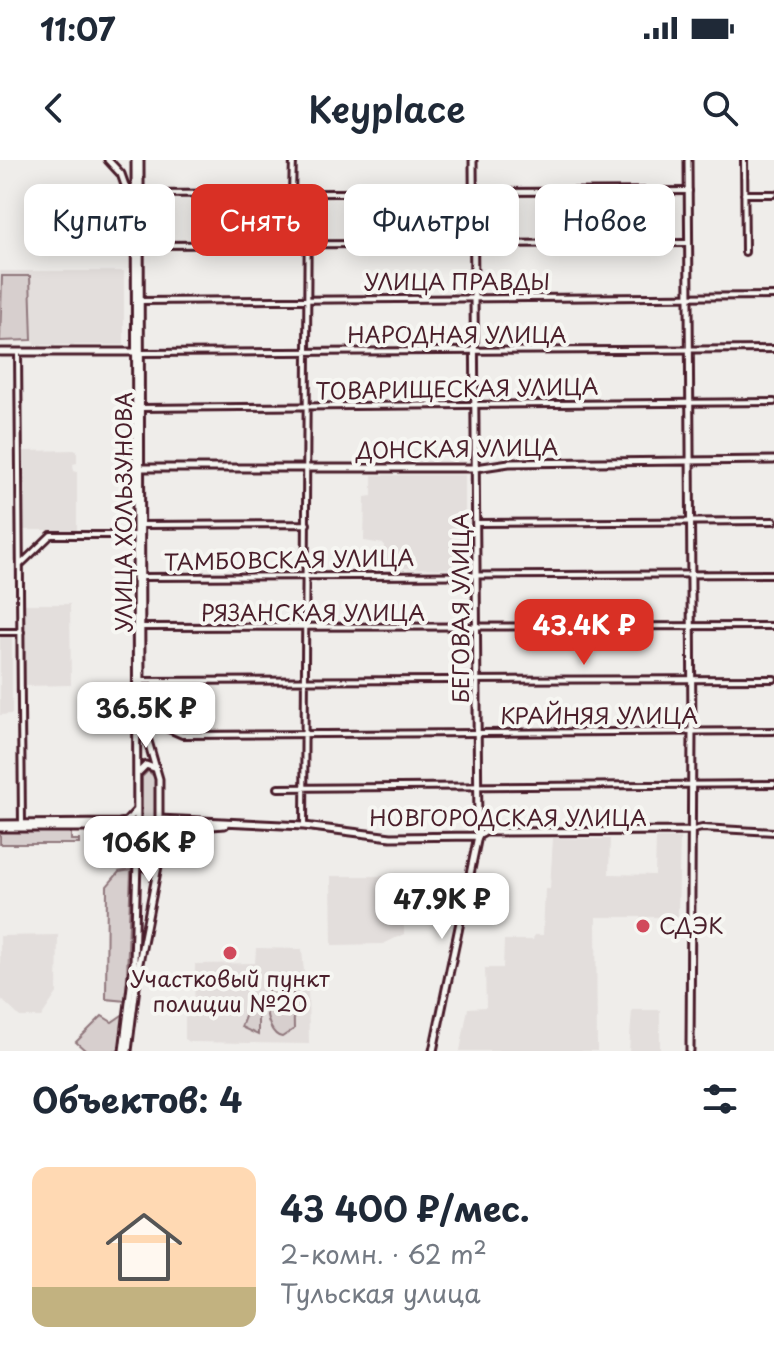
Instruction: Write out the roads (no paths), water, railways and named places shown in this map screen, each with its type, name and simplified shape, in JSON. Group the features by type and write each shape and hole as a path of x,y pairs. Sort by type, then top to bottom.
{"main road":[{"path":"108,160 125,184"},
{"name":"УЛИЦА ХОЛЬЗУНОВА","path":"136,184 137,160"},
{"name":"УЛИЦА ХОЛЬЗУНОВА","path":"137,160 140,184"},
{"name":"БЕГОВАЯ УЛИЦА","path":"473,160 474,184"},
{"path":"688,160 692,627 690,1051"},
{"name":"УЛИЦА ХОЛЬЗУНОВА","path":"125,1051 159,861 157,772 141,717 135,256"},
{"name":"УЛИЦА ХОЛЬЗУНОВА","path":"125,1051 135,935 137,861 135,535 140,408 137,353 140,256"},
{"name":"БЕГОВАЯ УЛИЦА","path":"433,1051 478,836 474,256"},
{"path":"0,352 137,353"},
{"name":"ДОНСКАЯ УЛИЦА","path":"137,468 476,468 509,463 774,460"},
{"path":"137,774 146,765 157,772"},
{"path":"0,826 119,823 126,822 137,810"},
{"name":"НОВГОРОДСКАЯ УЛИЦА","path":"159,819 304,826 370,836 689,831"},
{"name":"НОВГОРОДСКАЯ УЛИЦА","path":"159,830 242,823"},
{"path":"0,826 124,828 137,837"},
{"path":"137,861 148,869 159,861"},
{"path":"135,935 141,939 145,936"}],"street":[{"path":"292,184 293,160"},
{"path":"744,160 745,252"},
{"path":"519,190 689,191"},
{"path":"744,194 774,194"},
{"path":"519,243 689,243"},
{"path":"304,826 307,256"},
{"name":"УЛИЦА ПРАВДЫ","path":"140,301 774,296"},
{"name":"НАРОДНАЯ УЛИЦА","path":"137,353 774,349"},
{"path":"18,352 22,824"},
{"name":"ТОВАРИЩЕСКАЯ УЛИЦА","path":"140,408 774,402"},
{"path":"477,523 774,521"},
{"path":"140,525 307,524"},
{"path":"20,566 51,535 135,535"},
{"name":"ТАМБОВСКАЯ УЛИЦА","path":"140,577 774,574"},
{"name":"РЯЗАНСКАЯ УЛИЦА","path":"140,627 774,626"},
{"path":"0,632 21,632"},
{"path":"141,681 303,683 774,679"},
{"name":"КРАЙНЯЯ УЛИЦА","path":"141,717 182,735 774,731"},
{"name":"НОВГОРОДСКАЯ УЛИЦА","path":"278,788 774,784"},
{"name":"НОВГОРОДСКАЯ УЛИЦА","path":"689,831 702,828 774,832"}],"place":[{"name":"СДЭК","path":"643,926"},
{"name":"Участковый пункт полиции №20","path":"230,953"}]}
